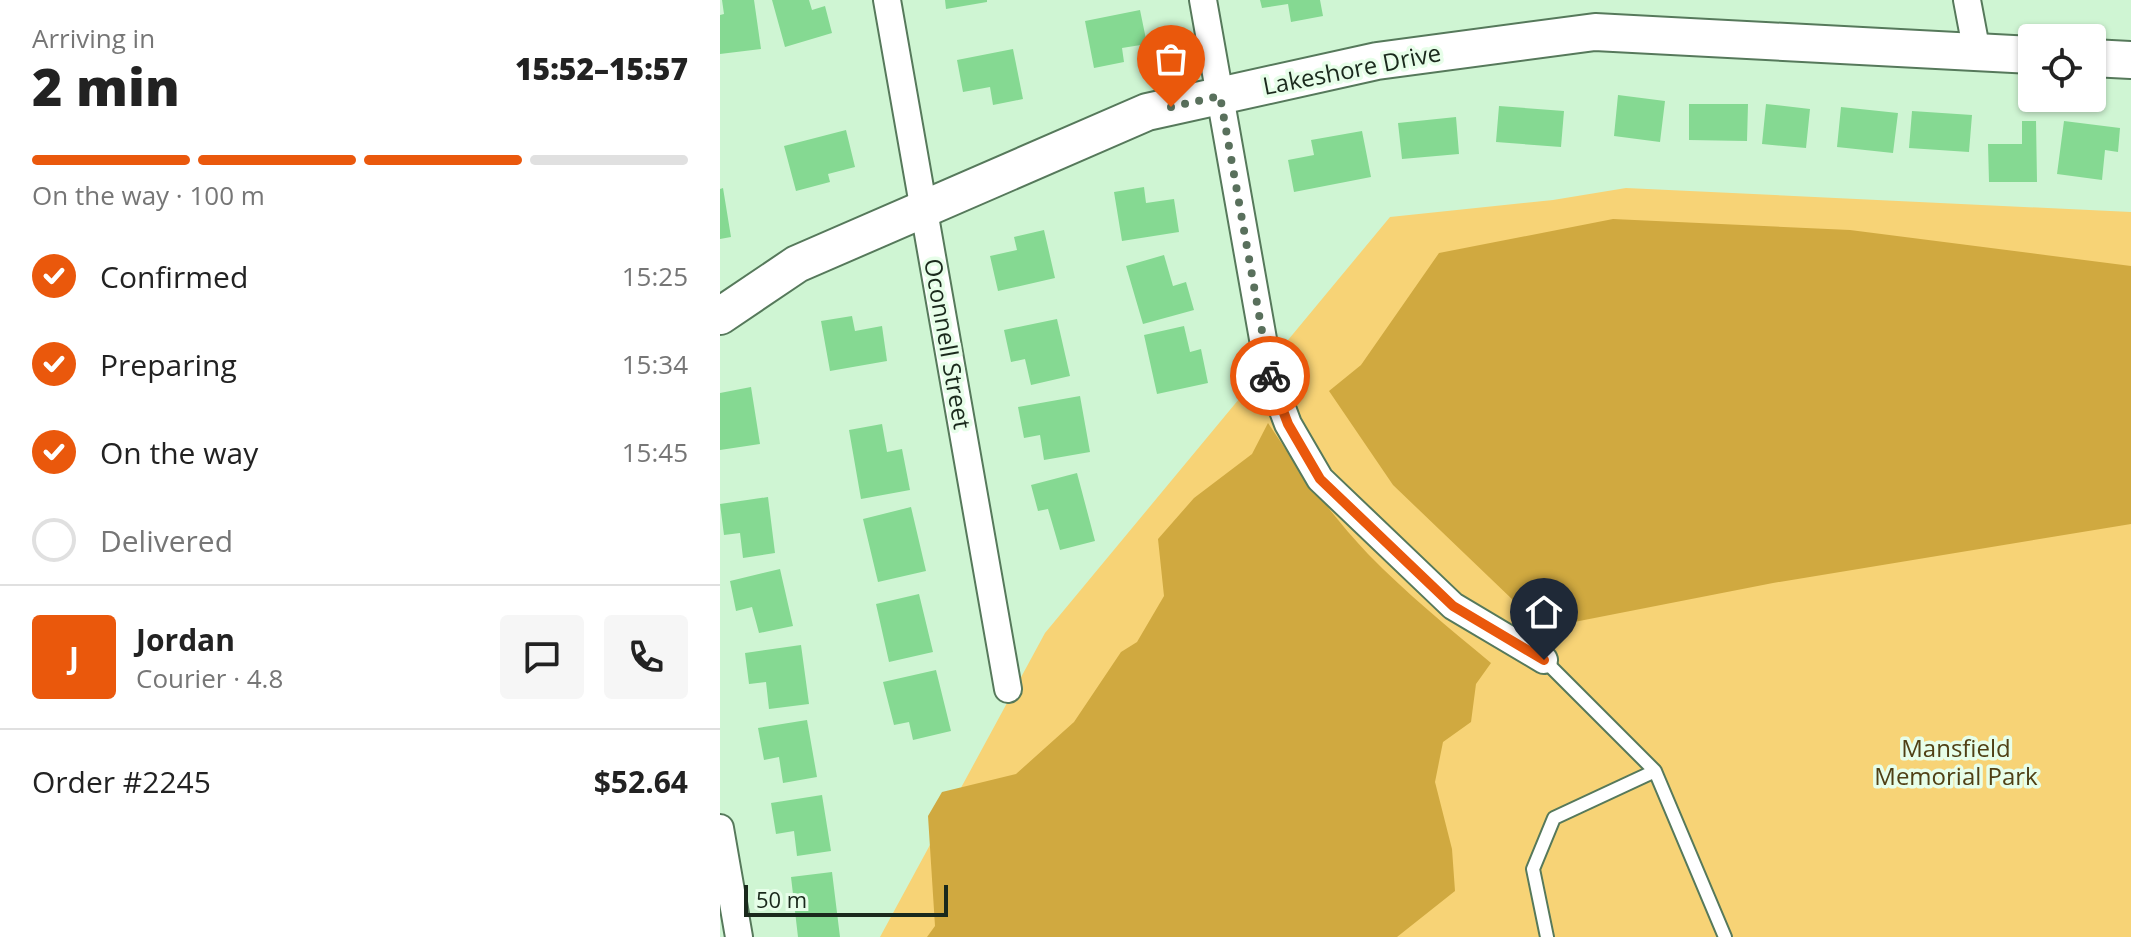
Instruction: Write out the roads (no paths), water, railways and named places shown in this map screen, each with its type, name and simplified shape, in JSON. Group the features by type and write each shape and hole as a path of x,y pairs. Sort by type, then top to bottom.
{"street":[{"name":"Oconnell Street","path":"887,0 1008,689"},
{"path":"1203,0 1269,373 1303,454 1320,479 1453,606 1544,660"},
{"path":"1967,0 1977,53"},
{"name":"Lakeshore Drive","path":"720,316 797,264 1147,112 1377,61 1595,32 2018,54"},
{"path":"2106,59 2131,60"},
{"path":"720,828 739,937"}],"lane":[{"path":"1544,660 1655,771 1725,937"},
{"path":"1547,937 1533,869 1554,818 1655,771"}],"park label":[{"name":"Mansfield Memorial Park","path":"1956,763"}]}
